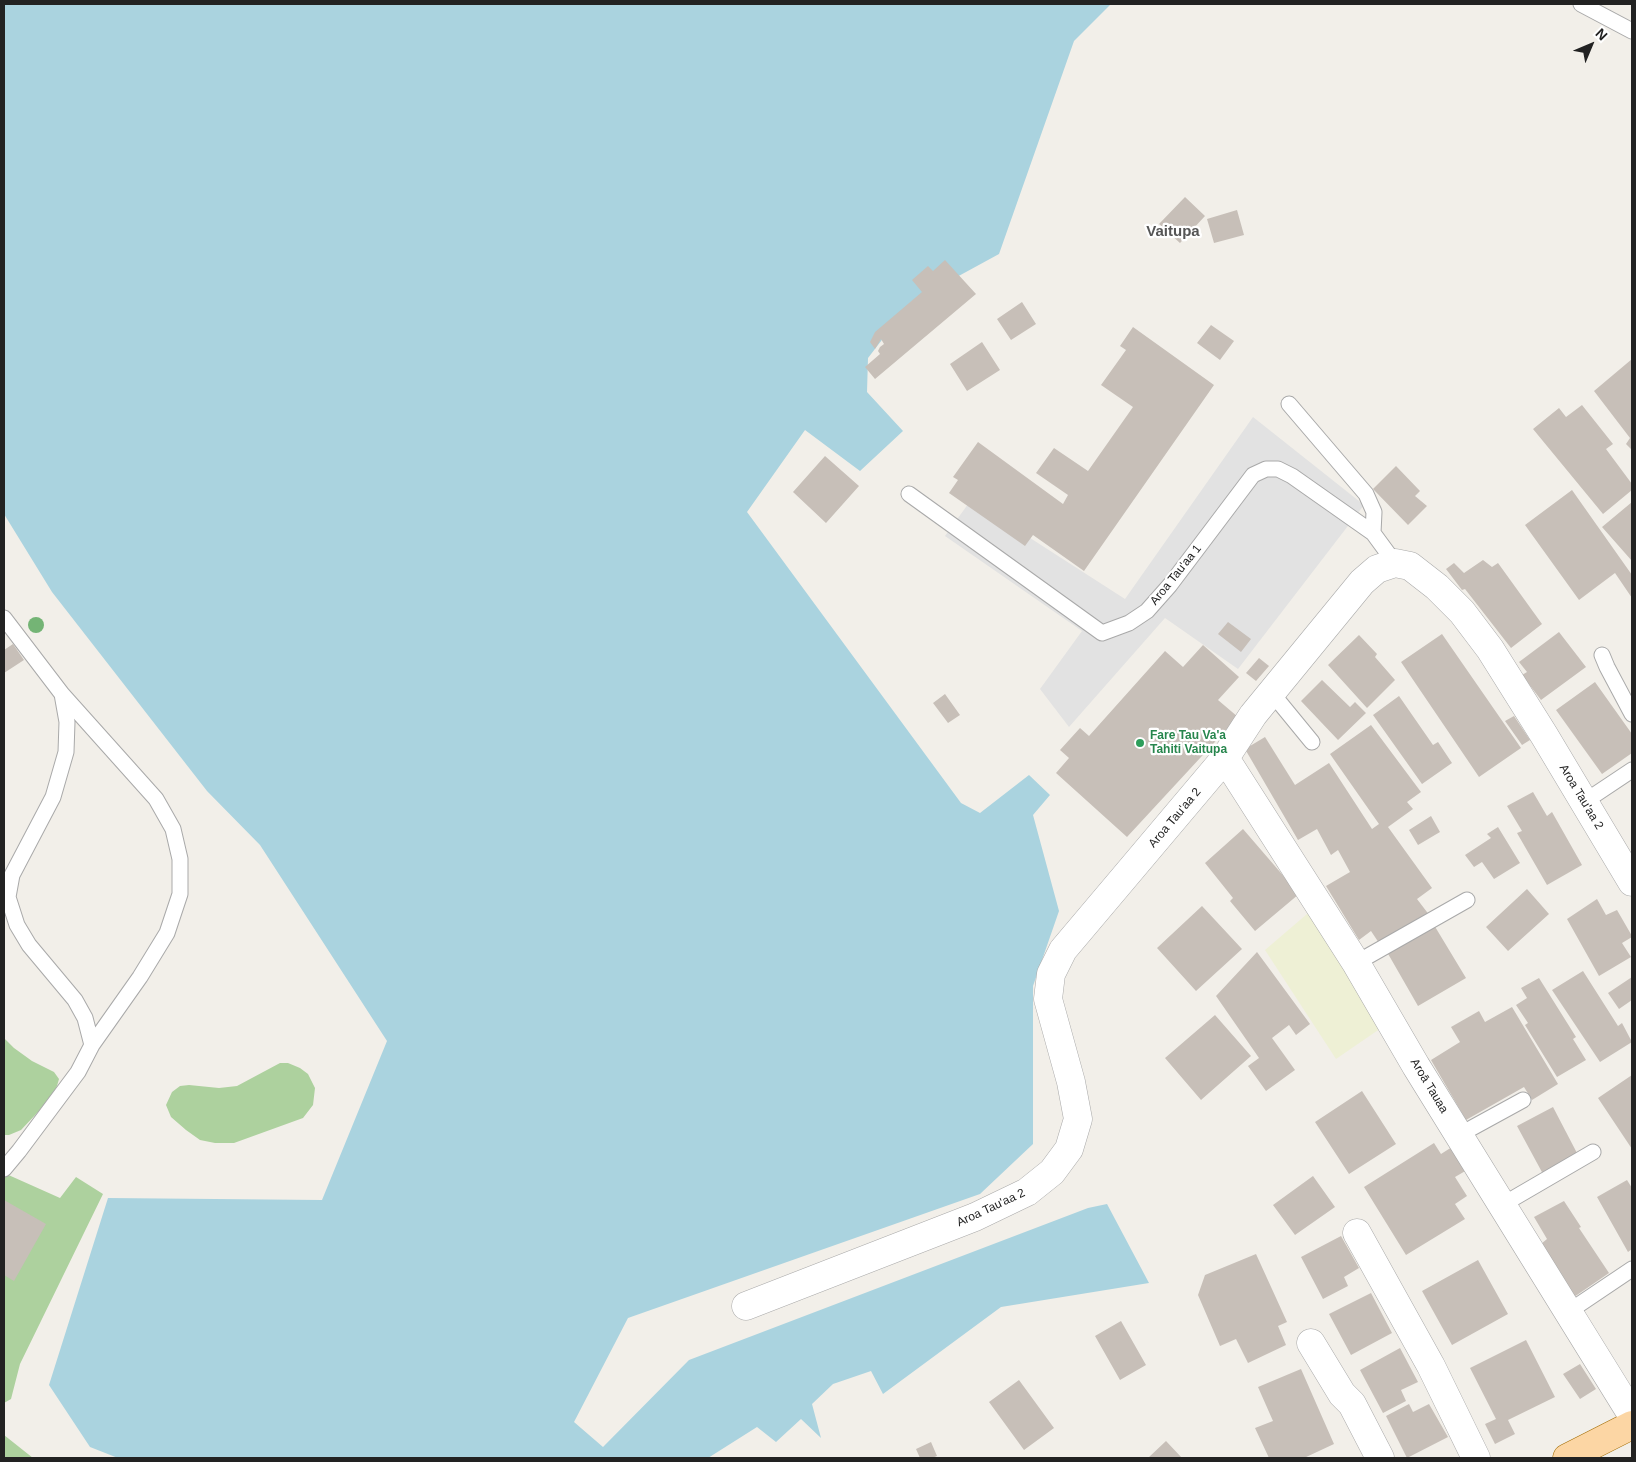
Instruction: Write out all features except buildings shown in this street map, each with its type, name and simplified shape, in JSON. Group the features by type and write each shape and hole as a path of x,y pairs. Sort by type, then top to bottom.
{"main road":[{"path":"1567,1458 1632,1425"}],"street":[{"name":"Aroa Tau'aa 2","path":"746,1306 976,1217 1027,1192 1052,1172 1069,1149 1078,1119 1071,1082 1048,998 1051,974 1063,950 1225,758 1252,716 1271,692 1362,582 1377,569 1395,563 1410,566 1437,587 1462,612 1490,649 1632,882"},
{"name":"Aroā Tauaa","path":"1225,758 1356,963 1459,1135 1632,1415"},
{"path":"1357,1233 1430,1366 1476,1458"},
{"path":"1311,1343 1342,1394 1352,1404 1380,1458"}],"lane":[{"path":"1581,4 1632,31"},
{"path":"1289,404 1366,494 1374,512 1374,532"},
{"name":"Aroa Tau'aa 1","path":"909,494 1102,634 1129,623 1147,611 1170,586 1253,475 1266,469 1278,469 1292,476 1374,532 1395,563"},
{"path":"4,618 62,694 156,799 173,829 180,860 180,894 166,933 140,978 92,1045 78,1072 4,1169"},
{"path":"1602,655 1632,714"},
{"path":"1271,692 1312,742"},
{"path":"62,694 67,722 66,752 53,798 12,875 8,898 16,925 29,945 76,1000 85,1018 92,1045"},
{"path":"1584,802 1632,770"},
{"path":"1356,963 1467,900"},
{"path":"1459,1135 1523,1100"},
{"path":"4,1152 19,1151"},
{"path":"1502,1205 1593,1152"},
{"path":"1568,1310 1574,1308 1632,1269"}],"green space":[{"path":"1314,908 1387,1024 1336,1059 1265,950"},
{"path":"4,1038 32,1061 54,1072 59,1079 53,1094 38,1112 21,1130 9,1135 4,1135"},
{"path":"280,1063 288,1063 300,1068 308,1074 315,1088 313,1105 303,1118 234,1143 215,1143 200,1140 171,1117 166,1105 172,1092 180,1086 219,1088 237,1086"},
{"path":"4,1173 60,1198 76,1177 103,1194 20,1364 11,1399 4,1403"},
{"path":"4,1435 33,1458 4,1458"}],"shaded area":[{"path":"1253,417 1364,505 1238,669 1165,618 1069,727 1040,689 1082,631 945,536 971,500 1125,599"}],"water":[{"path":"4,4 1111,4 1074,41 999,254 911,302 868,358 867,392 903,431 860,471 805,430 747,512 961,803 980,813 1029,775 1050,795 1033,815 1059,911 1033,986 1033,1144 980,1194 628,1318 574,1422 603,1447 689,1360 1088,1208 1107,1204 1149,1283 1001,1307 883,1394 871,1371 833,1384 812,1404 821,1438 801,1419 776,1442 757,1427 708,1458 118,1458 90,1447 49,1385 108,1198 322,1200 387,1041 260,845 207,791 52,592 4,514"}],"place":[{"name":"Fare Tau Va'a Tahiti Vaitupa","path":"1140,743"}],"district":[{"name":"Vaitupa","path":"1173,232"}]}
